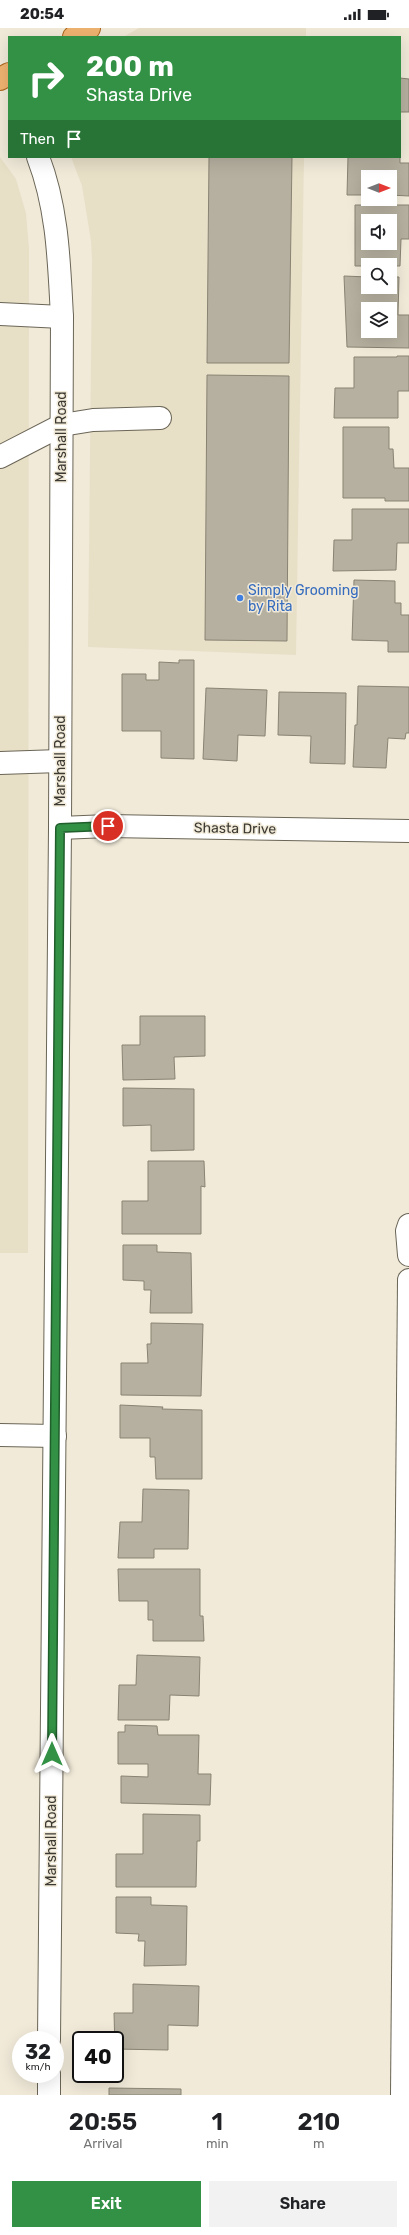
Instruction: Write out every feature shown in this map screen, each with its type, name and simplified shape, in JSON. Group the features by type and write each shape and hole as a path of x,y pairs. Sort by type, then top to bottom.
{"main road":[{"path":"76,36 89,28"}],"street":[{"name":"Marshall Road","path":"38,158 45,175 54,214 59,256 62,317 60,828 49,2031"},
{"path":"0,314 62,317"},
{"path":"0,457 62,425 93,420 160,418"},
{"path":"0,763 60,761"},
{"name":"Shasta Drive","path":"60,828 108,826 409,831"},
{"path":"409,1225 407,1231 409,1255"},
{"path":"402,2095 406,1891 409,1280"},
{"path":"0,1435 54,1436"},
{"path":"49,2083 49,2095"}],"shaded area":[{"path":"139,28 306,28 306,36 125,36"},
{"path":"0,157 16,179 26,213 29,248 28,1253 0,1253"},
{"path":"71,158 304,158 296,655 88,647 92,260 91,241 82,186"}],"building":[{"path":"401,78 409,79 409,112 401,112"},
{"path":"209,158 292,158 289,363 207,363"},
{"path":"348,158 400,158 400,163 409,163 409,196 397,195 397,170 361,170 361,195 347,195"},
{"path":"355,205 409,205 409,239 401,239 400,266 397,266 397,258 361,258 361,266 355,266"},
{"path":"344,276 361,277 361,294 397,294 397,277 399,277 398,315 409,315 409,348 347,347"},
{"path":"409,356 409,391 398,391 398,418 334,418 335,388 354,388 354,357"},
{"path":"207,375 289,376 287,641 205,640"},
{"path":"343,427 389,427 389,449 393,449 394,468 409,468 409,501 385,501 385,498 343,498"},
{"path":"352,509 409,509 409,543 397,543 396,570 333,571 334,540 352,540"},
{"path":"354,580 395,581 395,603 401,603 401,615 409,615 409,652 388,652 388,641 352,640"},
{"path":"179,660 194,660 194,759 161,758 161,731 122,731 122,674 146,674 146,680 159,680 159,662 179,663"},
{"path":"358,686 409,687 409,733 406,733 405,739 388,738 386,768 353,767 355,725 357,725"},
{"path":"206,688 267,690 265,736 238,735 237,761 203,759"},
{"path":"279,692 346,693 345,764 310,763 311,736 278,735"},
{"path":"140,1016 205,1016 205,1056 174,1057 175,1079 123,1080 122,1045 140,1045"},
{"path":"123,1088 194,1089 194,1150 151,1151 151,1125 123,1126"},
{"path":"148,1161 204,1161 205,1187 201,1186 201,1234 122,1234 122,1201 148,1201"},
{"path":"123,1245 157,1245 157,1252 191,1253 192,1313 150,1313 151,1290 144,1290 144,1281 123,1280"},
{"path":"151,1323 203,1324 201,1396 121,1395 121,1363 148,1363 147,1344 151,1344"},
{"path":"120,1405 163,1407 162,1409 202,1410 202,1479 156,1479 155,1457 150,1457 150,1438 120,1438"},
{"path":"143,1489 189,1490 188,1549 154,1549 154,1558 118,1558 120,1522 142,1522"},
{"path":"118,1569 200,1569 200,1616 203,1616 204,1641 153,1641 153,1620 148,1620 148,1601 119,1601"},
{"path":"137,1655 200,1657 199,1696 170,1695 169,1720 118,1720 119,1685 136,1685"},
{"path":"125,1725 157,1726 158,1735 199,1735 198,1774 211,1774 210,1805 121,1803 121,1776 148,1777 148,1764 118,1764 118,1732 125,1732"},
{"path":"143,1814 200,1815 200,1841 197,1841 196,1887 116,1887 116,1854 143,1854"},
{"path":"116,1897 151,1897 151,1905 187,1906 186,1965 144,1966 145,1941 138,1941 139,1934 116,1933"},
{"path":"133,1984 199,1986 198,2026 168,2025 168,2050 124,2049 124,2031 114,2031 114,2013 133,2013"},
{"path":"109,2088 181,2089 181,2095 109,2095"}],"place":[{"name":"Simply Grooming by Rita","path":"240,598"}],"route":[{"path":"52,1754 60,828 108,826"}]}
